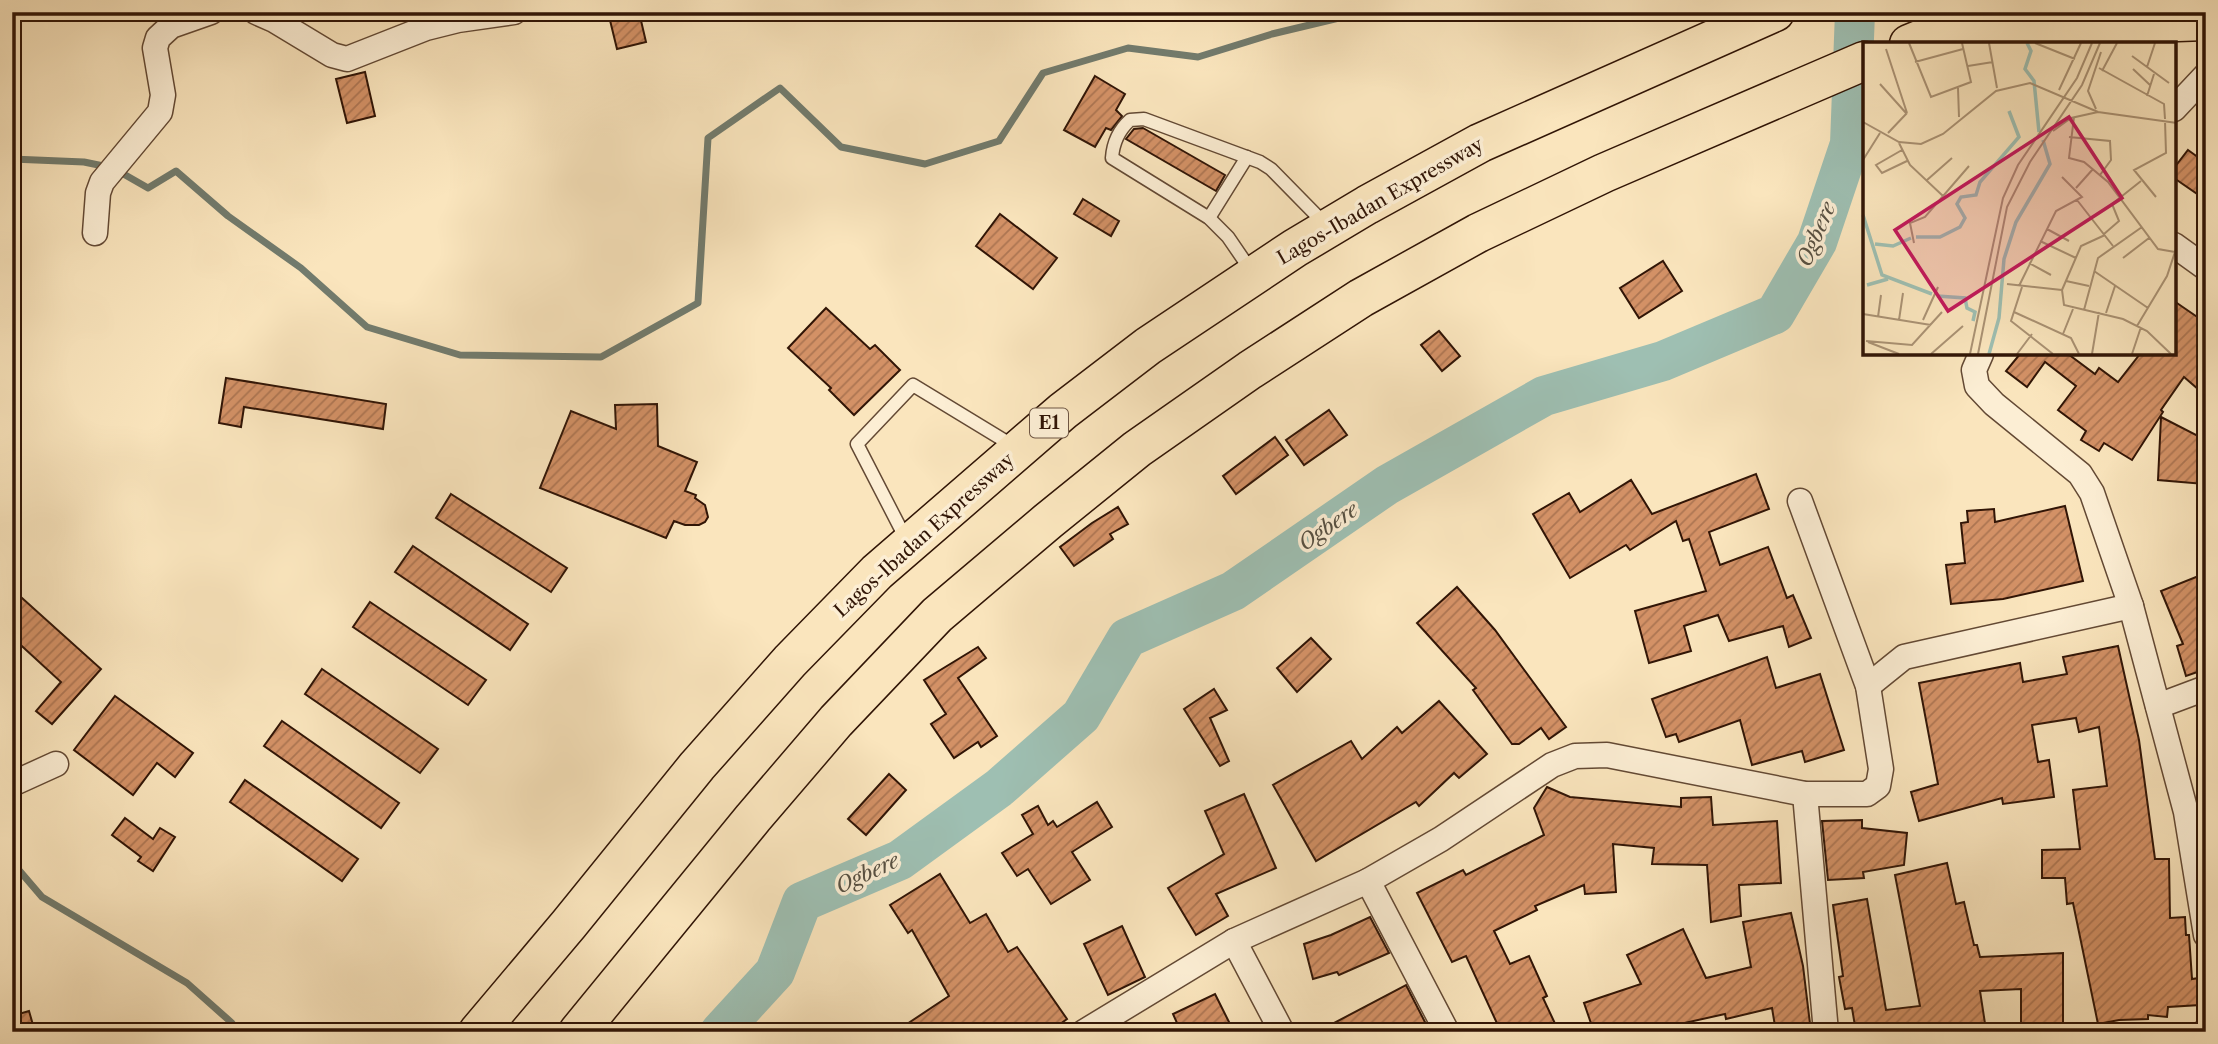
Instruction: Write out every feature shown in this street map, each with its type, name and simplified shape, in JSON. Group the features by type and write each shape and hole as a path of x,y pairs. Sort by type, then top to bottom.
{"highway":[{"name":"Lagos-Ibadan Expressway","path":"478,1032 697,766 790,661 877,572 1063,411 1148,346 1254,275 1329,228 1480,143 1774,12"},
{"path":"1914,42 1988,12"},
{"path":"1969,42 2204,20"},
{"path":"578,1032 828,730 928,625 1048,521 1137,449 1250,370 1361,298 1478,233 1615,168 1863,61"}],"street":[{"path":"95,233 98,193 102,182 160,112 163,95 155,48 158,38 171,26 211,12"},
{"path":"256,12 332,55 347,59 426,28 458,20 514,12"},
{"path":"2176,107 2206,75"},
{"path":"2176,246 2206,268"},
{"path":"1981,355 1974,370 1977,386 1994,404 2080,474 2092,493 2131,606 2186,811 2206,935"},
{"path":"1084,1032 1234,941 1368,881 1441,839 1552,765 1575,756 1607,755 1805,794 1867,794 1878,786 1881,769 1868,686 1800,501"},
{"path":"1868,686 1904,657 2131,606"},
{"path":"2158,706 2206,688"},
{"path":"12,784 56,764"},
{"path":"1805,794 1826,1032"},
{"path":"1368,881 1447,1032"},
{"path":"1234,941 1282,1032"}],"lane":[{"path":"1254,275 1228,237 1209,218 1112,158 1112,149 1130,120 1144,119 1247,157 1271,169 1329,228"},
{"path":"1209,218 1247,157"},
{"path":"909,544 857,444 913,385 1019,449"}],"building":[{"path":"608,12 639,12 646,42 617,49"},
{"path":"365,72 375,116 347,123 336,79"},
{"path":"1095,76 1125,94 1116,110 1122,116 1111,130 1106,128 1095,147 1064,130"},
{"path":"1143,128 1225,175 1216,191 1126,139 1134,129"},
{"path":"2188,150 2206,163 2206,200 2176,179 2176,165"},
{"path":"1083,199 1119,221 1111,236 1074,214"},
{"path":"1000,214 1057,258 1033,289 976,246"},
{"path":"1663,261 1682,291 1639,318 1620,288"},
{"path":"2176,302 2206,323 2206,396 2184,377 2132,460 2104,443 2099,451 2081,440 2086,431 2058,410 2076,386 2045,362 2027,387 2006,371 2019,355 2069,355 2095,374 2099,368 2118,382 2139,355 2176,355"},
{"path":"826,308 870,349 875,345 900,370 854,415 829,390 831,388 788,348"},
{"path":"1439,331 1460,356 1442,371 1421,345"},
{"path":"226,378 386,404 383,429 244,407 241,427 219,423"},
{"path":"657,404 658,446 697,462 685,491 696,495 695,498 705,505 708,517 705,522 685,525 674,521 666,538 540,488 571,411 616,429 615,405"},
{"path":"1329,410 1347,435 1304,465 1286,440"},
{"path":"2161,417 2206,440 2204,484 2158,480"},
{"path":"1275,437 1288,455 1236,494 1223,476"},
{"path":"1756,474 1769,509 1709,532 1720,565 1768,547 1787,598 1793,595 1811,638 1789,647 1783,626 1729,641 1718,615 1684,626 1691,651 1649,663 1635,611 1706,591 1689,539 1683,541 1676,521 1630,550 1626,545 1570,578 1533,514 1569,493 1580,512 1631,480 1652,514"},
{"path":"451,494 567,568 551,592 436,518"},
{"path":"2065,506 2083,581 2003,599 1951,604 1946,565 1965,563 1961,523 1968,522 1967,511 1994,509 1995,522"},
{"path":"1118,507 1128,524 1110,534 1113,539 1074,566 1060,547"},
{"path":"413,546 528,624 510,650 395,572"},
{"path":"2206,573 2206,669 2186,676 2177,646 2183,644 2161,591"},
{"path":"1457,587 1495,630 1566,727 1549,739 1541,728 1519,744 1512,744 1473,690 1476,688 1417,623"},
{"path":"12,589 101,669 52,724 36,711 61,682 12,637"},
{"path":"370,602 486,680 468,705 353,627"},
{"path":"1311,638 1331,659 1297,692 1277,668"},
{"path":"2118,646 2139,740 2155,859 2169,859 2170,918 2185,917 2192,979 2199,978 2200,1005 2168,1007 2167,1017 2148,1015 2148,1019 2098,1024 2073,903 2067,904 2065,878 2042,878 2042,850 2080,849 2073,790 2107,786 2099,727 2079,732 2076,718 2032,725 2038,762 2049,760 2054,797 2003,804 2002,798 1919,821 1911,792 1938,784 1919,683 2020,663 2023,682 2067,674 2063,657"},
{"path":"978,647 986,658 958,678 997,736 981,747 978,742 954,758 931,724 946,714 924,680"},
{"path":"1767,657 1776,688 1820,674 1844,750 1805,762 1802,751 1752,765 1740,720 1679,742 1676,734 1666,737 1652,699"},
{"path":"322,669 438,749 420,773 305,694"},
{"path":"1214,689 1227,710 1210,718 1229,761 1220,766 1184,709"},
{"path":"115,696 193,753 175,777 157,763 133,795 74,750"},
{"path":"1439,701 1487,754 1459,778 1454,773 1419,806 1416,802 1316,861 1273,785 1351,741 1362,759 1397,727 1402,733"},
{"path":"282,721 399,803 381,828 264,746"},
{"path":"889,774 906,790 866,835 848,819"},
{"path":"245,780 358,859 342,881 230,802"},
{"path":"1547,787 1570,797 1681,807 1681,798 1711,797 1713,825 1777,821 1781,883 1739,885 1741,916 1711,922 1707,865 1652,864 1654,848 1613,844 1616,892 1585,894 1584,885 1535,906 1537,910 1494,931 1510,964 1529,956 1547,996 1543,998 1559,1032 1501,1032 1466,956 1452,962 1417,893 1463,870 1466,875 1544,835 1534,808"},
{"path":"1244,794 1276,868 1216,894 1228,916 1196,935 1168,888 1224,854 1205,811"},
{"path":"1097,802 1112,827 1072,852 1090,880 1051,904 1028,869 1017,876 1002,853 1033,834 1022,815 1038,806 1048,825 1053,821 1057,827"},
{"path":"125,818 153,839 160,828 175,837 153,871 138,861 141,857 112,835"},
{"path":"1862,820 1862,828 1907,833 1904,865 1863,872 1864,878 1828,880 1822,821"},
{"path":"1947,863 1956,904 1964,902 1974,945 1977,945 1980,957 2063,953 2063,1032 2021,1032 2021,989 1980,991 1986,1030 1856,1032 1852,1008 1845,1009 1839,977 1843,976 1833,905 1867,899 1886,1010 1920,1006 1895,875"},
{"path":"940,874 970,923 986,914 1008,952 1017,947 1067,1019 1049,1032 895,1032 949,996 912,930 908,933 890,905"},
{"path":"1791,913 1803,966 1811,1032 1776,1032 1772,1008 1726,1019 1725,1014 1644,1032 1594,1032 1584,1003 1641,984 1627,955 1683,929 1706,978 1751,967 1743,922"},
{"path":"1370,917 1389,953 1339,975 1337,972 1313,979 1304,944"},
{"path":"1122,926 1145,977 1108,995 1084,944"},
{"path":"1406,985 1427,1026 1417,1032 1317,1032"},
{"path":"1215,994 1234,1032 1181,1032 1173,1014"},
{"path":"29,1011 35,1032 12,1032 12,1016"}],"waterway":[{"path":"12,159 84,162 113,168 148,188 176,171 228,216 301,268 367,327 460,355 601,357 698,303 708,138 780,88 841,147 925,164 999,141 1043,73 1128,48 1198,57 1272,34 1364,12"},
{"name":"Ogbere","path":"720,1032 775,972 802,902 900,860 999,788 1081,716 1127,638 1233,591 1387,485 1544,396 1663,361 1775,314 1817,242 1850,144 1855,12"},
{"path":"12,862 42,897 187,983 232,1023 229,1032"}]}
